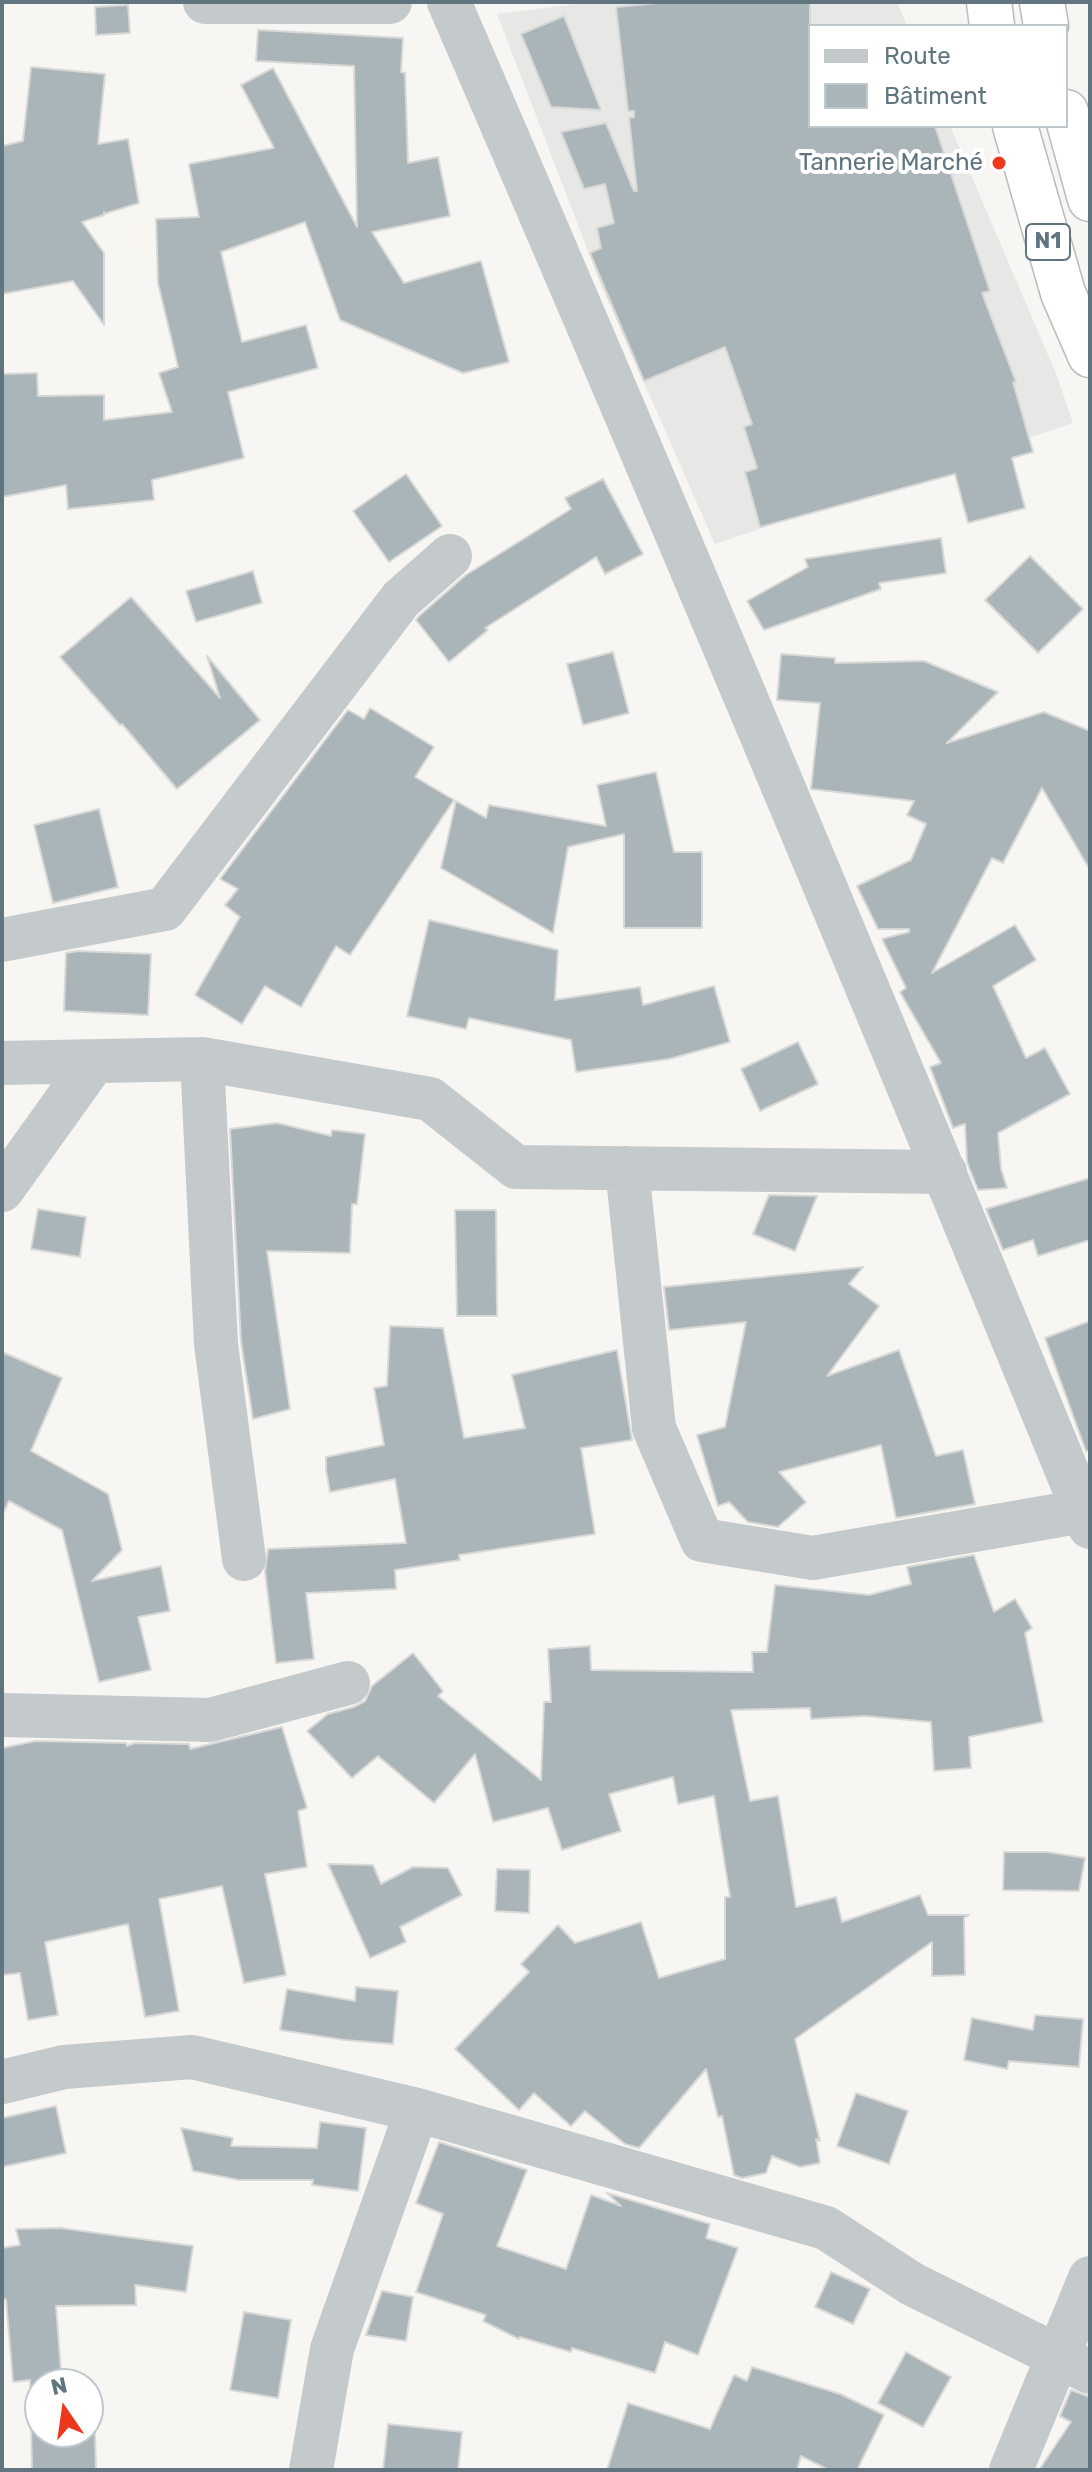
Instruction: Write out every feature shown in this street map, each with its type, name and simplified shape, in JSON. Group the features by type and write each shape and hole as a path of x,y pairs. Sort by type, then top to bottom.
{"highway":[{"path":"989,2 992,24"},
{"path":"1042,2 1046,24"},
{"name":"N1","path":"1068,119 1090,199"},
{"name":"N1","path":"1016,128 1063,293 1090,355"}],"street":[{"path":"205,2 390,2"},
{"path":"449,2 673,522 1087,1519 813,1558 702,1540 654,1428 627,1168"},
{"path":"2,940 165,909 401,599 450,556"},
{"path":"2,1063 202,1059 430,1099 516,1167 945,1172"},
{"path":"202,1059 216,1344 244,1559"},
{"path":"2,1190 93,1063"},
{"path":"2,1715 210,1720 348,1683"},
{"path":"2,2082 64,2067 192,2057 417,2110 826,2228 912,2284 1075,2364"},
{"path":"311,2470 332,2349 417,2110"},
{"path":"1011,2470 1075,2364 1090,2278"}],"shaded area":[{"path":"591,2 897,2 906,24 808,24 808,128 951,128 1057,376 1073,423 715,544 601,285 497,14"}],"building":[{"path":"668,2 810,2 808,128 936,128 990,291 982,293 1016,382 1013,382 1033,452 1012,458 1025,508 968,523 955,474 760,527 745,472 757,468 744,427 752,424 725,347 644,381 590,253 601,248 597,228 614,223 605,184 584,189 561,132 606,123 634,191 637,191 629,118 634,117 634,111 628,111 616,7"},
{"path":"128,5 130,33 96,35 95,7"},
{"path":"564,16 601,110 551,107 521,34"},
{"path":"258,30 403,38 401,72 405,73 408,163 438,157 450,216 372,232 404,283 481,261 509,362 463,373 340,320 305,222 221,252 242,342 306,325 318,368 228,392 244,458 152,480 154,500 68,509 66,485 2,497 2,374 37,373 38,396 104,395 104,420 172,412 159,373 178,367 158,283 156,219 199,217 189,164 274,148 241,85 273,68 357,227 354,66 256,61"},
{"path":"31,67 105,74 98,144 128,139 139,203 82,222 104,253 104,325 73,281 2,294 2,146 23,141"},
{"path":"406,474 442,526 389,562 353,511"},
{"path":"603,479 643,554 605,574 596,557 485,628 488,630 449,662 416,620 419,616 466,575 571,509 565,498"},
{"path":"941,538 946,573 879,583 881,589 764,630 747,601 808,567 805,559"},
{"path":"1030,556 1083,609 1038,653 985,600"},
{"path":"253,571 262,603 196,622 186,591"},
{"path":"131,597 220,698 207,656 260,720 177,789 60,657"},
{"path":"613,652 629,713 583,725 567,664"},
{"path":"781,654 835,658 835,663 924,661 998,692 947,743 1044,712 1090,731 1090,870 1042,788 1003,863 992,858 932,973 1015,925 1036,960 993,986 1026,1058 1045,1048 1070,1094 998,1133 1001,1169 1007,1188 978,1190 967,1162 965,1124 953,1128 930,1067 941,1063 900,992 906,988 882,939 909,932 909,929 878,929 857,886 911,860 926,824 907,815 914,801 811,789 820,703 777,700"},
{"path":"370,708 434,747 415,777 454,800 350,955 336,946 301,1007 265,986 242,1024 195,995 240,917 225,905 238,889 220,879 348,710 364,719"},
{"path":"656,772 674,852 702,852 702,928 624,928 624,834 568,847 553,933 441,868 456,801 486,818 489,805 606,826 597,785"},
{"path":"99,809 118,887 53,903 34,825"},
{"path":"429,920 558,950 555,1000 640,987 643,1005 714,986 730,1042 669,1059 576,1072 571,1040 469,1018 466,1029 407,1016"},
{"path":"66,953 151,954 148,1015 64,1011"},
{"path":"798,1042 818,1084 760,1111 741,1069"},
{"path":"277,1123 331,1136 332,1130 365,1134 357,1204 352,1204 350,1253 267,1251 290,1409 253,1419 241,1342 230,1129"},
{"path":"1090,1178 1090,1240 1038,1256 1033,1240 1003,1250 986,1209"},
{"path":"769,1195 817,1196 795,1251 753,1234"},
{"path":"38,1209 86,1217 80,1257 31,1249"},
{"path":"455,1210 496,1210 497,1316 457,1316"},
{"path":"863,1267 849,1284 879,1306 827,1376 899,1350 936,1456 963,1450 975,1504 896,1518 881,1445 779,1472 806,1502 778,1527 748,1522 729,1502 718,1506 697,1435 725,1427 746,1322 669,1330 664,1287"},
{"path":"1090,1321 1090,1451 1086,1451 1045,1338"},
{"path":"390,1326 443,1328 464,1438 525,1428 512,1375 617,1350 632,1440 581,1448 595,1534 459,1555 460,1560 395,1570 396,1589 306,1593 314,1659 276,1663 265,1571 268,1549 406,1543 395,1479 330,1492 326,1470 326,1457 384,1445 374,1388 387,1386"},
{"path":"2,1352 62,1378 31,1451 108,1494 122,1550 92,1581 161,1566 170,1611 138,1617 151,1670 99,1682 62,1530 9,1501 2,1516"},
{"path":"974,1555 994,1612 1015,1599 1032,1628 1025,1633 1043,1722 969,1737 971,1768 934,1771 931,1722 865,1716 811,1719 810,1708 731,1710 750,1801 778,1796 796,1907 836,1897 842,1922 920,1895 928,1915 969,1915 964,1918 965,1975 932,1976 932,1942 795,2039 820,2141 816,2139 820,2163 800,2167 772,2156 766,2173 742,2178 734,2175 722,2116 718,2117 706,2069 639,2148 625,2144 585,2111 571,2126 534,2093 519,2110 455,2049 529,1972 521,1964 558,1925 575,1943 641,1922 659,1978 725,1959 725,1897 730,1897 714,1796 678,1804 673,1777 609,1794 621,1831 562,1850 548,1808 493,1822 475,1754 434,1803 378,1756 352,1778 307,1731 328,1714 365,1701 372,1686 413,1653 443,1691 438,1696 541,1780 544,1702 551,1702 548,1649 590,1646 591,1670 753,1672 752,1652 767,1652 775,1585 869,1595 911,1584 907,1567"},
{"path":"282,1727 307,1808 298,1811 307,1867 265,1874 286,1975 244,1983 222,1886 159,1899 179,2011 145,2017 128,1924 45,1942 58,2015 28,2020 20,1973 2,1975 2,1748 36,1741 126,1743 127,1746 135,1743 189,1744 190,1749"},
{"path":"1004,1852 1047,1852 1085,1858 1079,1891 1003,1890"},
{"path":"328,1864 373,1865 381,1884 413,1867 448,1868 462,1895 400,1927 406,1942 370,1958"},
{"path":"497,1869 530,1870 529,1913 495,1911"},
{"path":"356,1987 398,1991 393,2044 280,2030 287,1989 355,2001"},
{"path":"1035,2015 1083,2019 1079,2067 1009,2061 1007,2069 964,2060 972,2018 1033,2030"},
{"path":"856,2093 908,2111 889,2164 837,2146"},
{"path":"56,2106 66,2153 2,2167 2,2118"},
{"path":"320,2122 366,2128 358,2191 312,2185 313,2180 239,2180 193,2171 181,2128 233,2138 231,2146 317,2148"},
{"path":"439,2142 527,2170 497,2246 566,2269 591,2195 621,2206 607,2193 710,2224 706,2238 738,2248 698,2355 665,2342 655,2373 572,2348 571,2352 519,2339 483,2321 486,2315 416,2292 443,2214 416,2203"},
{"path":"60,2228 193,2246 186,2292 135,2285 136,2305 56,2306 61,2368 24,2368 24,2381 13,2382 6,2299 2,2300 2,2248 20,2245 16,2229"},
{"path":"831,2272 870,2289 853,2324 815,2307"},
{"path":"382,2291 413,2297 406,2341 366,2335"},
{"path":"244,2312 291,2320 278,2398 230,2390"},
{"path":"906,2352 951,2377 923,2427 878,2403"},
{"path":"752,2367 840,2394 884,2415 857,2470 829,2470 801,2456 797,2470 607,2470 628,2403 710,2429 734,2375 747,2381"},
{"path":"1071,2390 1090,2397 1090,2470 1039,2470 1071,2422 1060,2416"},
{"path":"388,2424 462,2432 458,2470 383,2470"},
{"path":"32,2448 95,2448 96,2470 32,2470"}],"place":[{"name":"Tannerie Marché","path":"999,163"}]}
